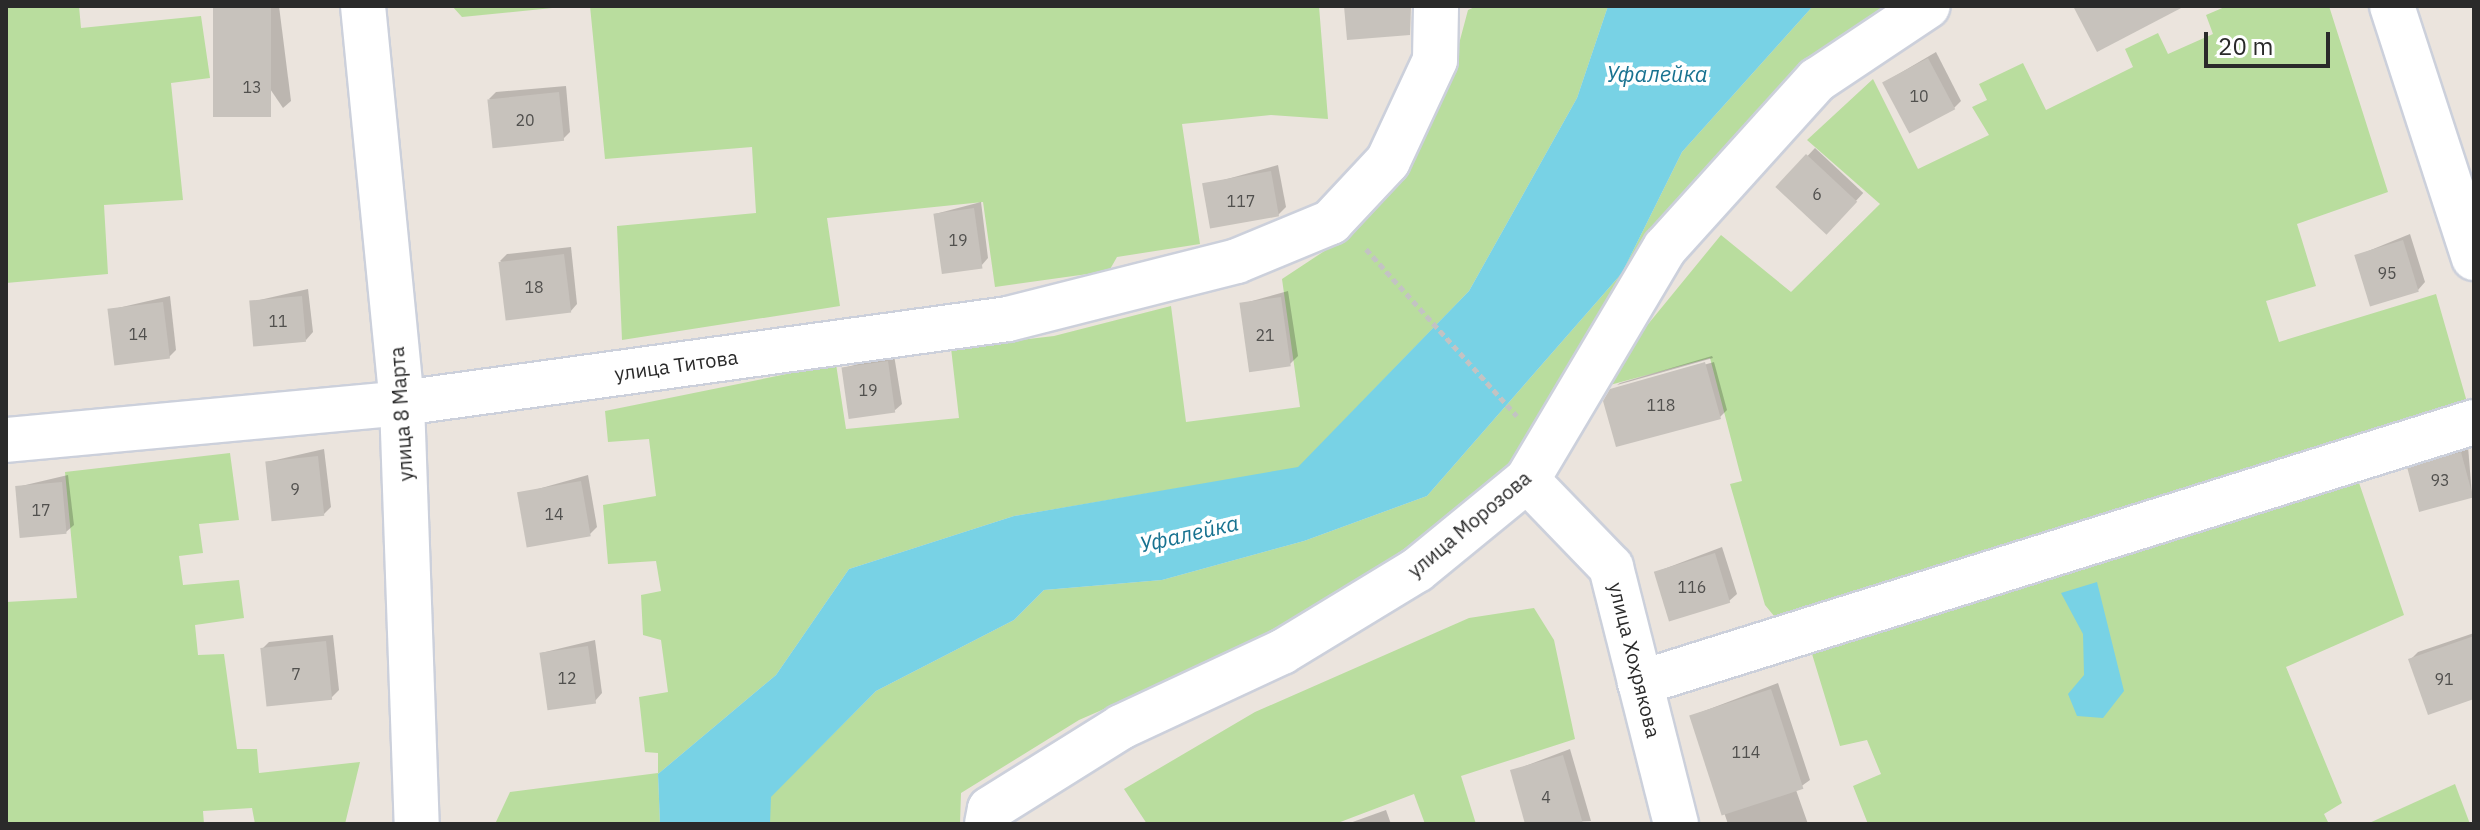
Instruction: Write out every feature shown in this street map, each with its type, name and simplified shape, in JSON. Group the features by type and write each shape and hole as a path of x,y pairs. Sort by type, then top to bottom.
{"street":[{"name":"улица 8 Марта","path":"363,6 402,403 417,824"},
{"name":"улица Титова","path":"6,440 402,403 1008,319 1237,261 1331,222 1388,161 1435,60 1436,6"},
{"name":"улица Морозова","path":"989,817 1121,727 1282,652 1417,570 1527,480 1665,248 1817,80 1928,6"},
{"path":"2392,6 2474,258"},
{"path":"1640,683 2474,422"},
{"name":"улица Хохрякова","path":"1527,480 1611,567 1676,824"}],"path":[{"path":"1389,267 1525,426"}],"green space":[{"path":"6,6 79,6 81,28 201,16 210,78 171,83 183,200 104,205 108,274 6,283"},
{"path":"452,6 572,6 462,17"},
{"path":"590,6 1319,6 1328,119 1271,115 1182,124 1200,244 1117,257 1109,271 995,287 983,202 827,218 840,306 622,340 617,226 756,213 752,147 605,159"},
{"path":"1477,6 1608,6 1577,98 1469,291 1298,468 1014,516 849,569 776,675 658,774 660,824 495,824 510,792 658,773 658,753 645,752 639,697 668,692 661,640 643,635 641,595 661,591 656,561 608,564 603,505 656,496 649,439 608,442 605,411 836,364 846,429 959,418 951,348 1054,336 1171,306 1186,422 1300,407 1282,279 1332,246 1412,158 1448,85 1468,10"},
{"path":"1813,6 1909,6 1810,69 1513,475 1285,630 1079,720 961,793 960,824 770,824 770,797 876,691 1014,620 1044,590 1162,580 1304,541 1427,496 1622,273 1682,152"},
{"path":"2227,6 2329,6 2388,192 2297,224 2316,286 2266,301 2279,342 2436,294 2469,409 1779,622 1765,605 1730,484 1742,481 1710,358 1595,389 1721,235 1791,292 1880,204 1807,140 1873,79 1918,169 1989,135 1972,107 1987,100 1979,84 2023,63 2046,110 2133,67 2125,49 2158,33 2168,54 2213,34 2206,15"},
{"path":"230,453 239,520 199,524 203,553 179,556 183,585 239,580 244,618 195,625 198,655 224,654 237,749 257,749 259,773 360,762 345,824 255,824 252,808 203,811 204,824 6,824 6,602 77,598 65,472"},
{"path":"2355,471 2404,615 2286,667 2342,803 2324,814 2329,824 1868,824 1853,786 1881,774 1867,740 1840,746 1812,654"},
{"path":"1534,608 1554,640 1575,739 1461,776 1476,824 1425,824 1414,794 1335,824 1147,824 1124,789 1255,712 1469,618"},
{"path":"2455,784 2470,824 2367,824"}],"water":[{"name":"Уфалейка","path":"1608,6 1813,6 1682,152 1622,273 1427,496 1304,541 1162,580 1044,590 1014,620 876,691 771,797 770,824 660,824 658,774 776,675 849,569 1014,516 1298,467 1469,291 1577,98"},
{"path":"2097,582 2124,691 2103,718 2077,716 2068,694 2084,675 2083,634 2061,593"}],"building":[{"path":"213,6 271,6 271,117 213,117"},
{"path":"1344,6 1411,6 1410,35 1347,40"},
{"path":"2073,6 2185,6 2097,52"},
{"path":"1928,58 1955,109 1909,134 1882,82"},
{"path":"559,92 564,141 493,148 487,100"},
{"path":"1806,154 1857,202 1827,235 1775,187"},
{"path":"1271,171 1279,216 1210,228 1202,183"},
{"path":"974,208 982,268 942,274 933,214"},
{"path":"2403,240 2419,292 2370,307 2354,255"},
{"path":"564,254 571,313 506,321 498,262"},
{"path":"302,296 306,342 253,346 249,301"},
{"path":"1281,297 1291,366 1249,372 1239,303"},
{"path":"163,302 170,359 114,365 107,309"},
{"path":"888,361 895,412 849,419 841,368"},
{"path":"1705,362 1721,419 1616,447 1603,401 1610,389"},
{"path":"2461,452 2473,497 2419,512 2407,466"},
{"path":"318,456 324,516 272,521 265,462"},
{"path":"581,481 591,536 527,547 517,492"},
{"path":"62,482 67,534 20,538 15,486"},
{"path":"1715,553 1730,603 1669,621 1654,572"},
{"path":"2474,636 2474,699 2428,715 2408,659"},
{"path":"326,641 332,700 267,707 260,648"},
{"path":"588,646 596,703 548,710 539,653"},
{"path":"1771,689 1803,789 1722,815 1689,716"},
{"path":"1563,755 1583,824 1525,824 1510,770"}]}
